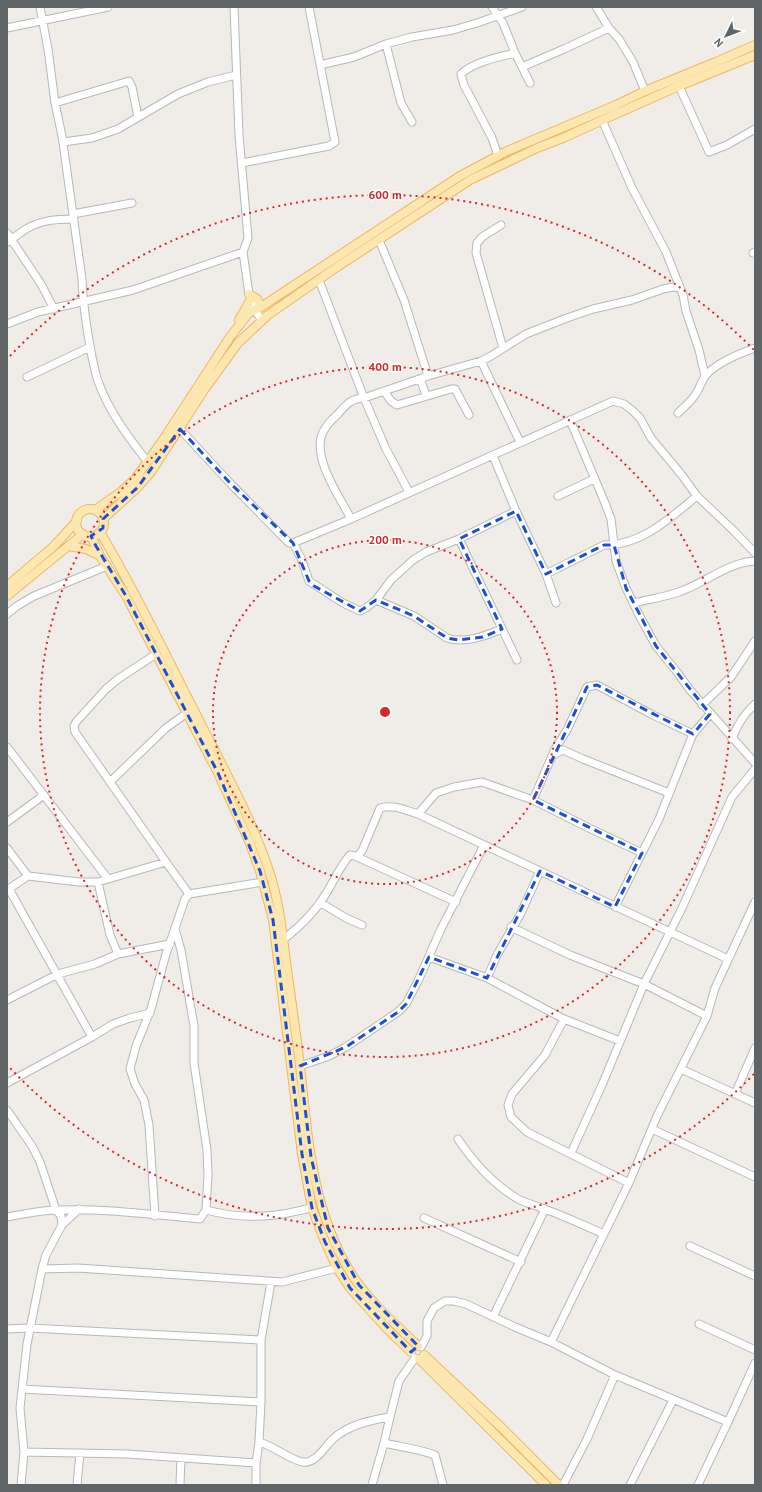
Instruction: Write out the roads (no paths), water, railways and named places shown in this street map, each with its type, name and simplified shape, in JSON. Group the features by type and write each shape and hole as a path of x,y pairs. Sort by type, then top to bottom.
{"main road":[{"path":"95,510 128,486 135,479 230,337 248,314 460,176 498,156 645,91 755,45"},
{"path":"103,519 138,487 163,455 204,390 238,343 268,315 415,215 470,180 537,148 563,138 679,86 755,55"},
{"path":"230,337 250,297 257,299 258,308"},
{"path":"155,451 163,455"},
{"path":"7,586 54,546 76,521 81,512 86,510 95,510 99,512 103,519 103,528 100,532 96,535 87,535 69,546 7,596"},
{"path":"76,521 78,528 87,535 126,596 218,773 249,841 263,882 273,920 290,1049 298,1127 312,1208 337,1268 367,1308 388,1330 418,1353 502,1428 559,1485"},
{"path":"100,532 125,574 228,777 254,832 272,880 284,938 311,1157 322,1208 333,1241 349,1271 363,1291 418,1353 546,1485"},
{"path":"69,546 86,549 100,556"}],"street":[{"path":"40,7 48,48 55,103 63,142 82,279 82,302 98,381 105,397 130,439 148,460"},
{"path":"7,28 108,7"},
{"path":"234,7 236,75 248,238 243,252 250,297"},
{"path":"242,163 329,146 335,142 309,7"},
{"path":"492,7 503,23 515,53 530,83"},
{"path":"320,65 354,57 386,44 412,37 453,30 522,7"},
{"path":"596,7 609,28 619,39 633,62 645,91"},
{"path":"522,67 609,28"},
{"path":"386,44 401,103 412,122"},
{"path":"498,156 492,138 464,85 462,74 466,70 490,60 515,53"},
{"path":"63,142 92,138 118,129 185,91 208,82 236,75"},
{"path":"55,103 129,81 132,87 138,117"},
{"path":"679,86 709,152 728,145 755,129"},
{"path":"602,120 632,188 666,252 680,288 699,350 705,376"},
{"path":"9,241 28,228 44,222 132,203"},
{"path":"501,225 482,237 477,243 476,253 503,348"},
{"path":"7,233 9,241 41,284 54,308"},
{"path":"379,240 404,300 428,376"},
{"path":"7,324 38,312 133,290 243,252"},
{"path":"320,280 364,398 386,449 409,492"},
{"path":"351,519 324,466 320,453 321,437 328,423 346,404 357,398 364,398 428,376 481,361 526,334 567,318 632,300 662,289 673,287 680,288"},
{"path":"258,308 262,320"},
{"path":"27,377 90,347"},
{"path":"678,413 689,403 705,376 724,361 755,348"},
{"path":"481,361 520,442"},
{"path":"420,379 426,395"},
{"path":"384,391 391,401 397,405 426,395 455,389 469,415"},
{"path":"180,429 289,543 293,543 351,519 613,401 624,404 640,418 651,438 697,496 755,553"},
{"path":"570,420 611,519 616,561 626,588 656,646 702,705 755,762"},
{"path":"492,456 546,574 556,603"},
{"path":"558,496 594,478"},
{"path":"546,574 604,545 630,542 662,525 697,496"},
{"path":"293,543 301,558 309,581 314,586 360,611 376,600 391,580 413,560 426,552 459,539 516,511"},
{"path":"459,539 517,660"},
{"path":"633,603 684,591 704,580 744,562 755,561"},
{"path":"7,614 16,606 34,596 107,566"},
{"path":"376,600 414,616 447,638 453,640 483,637 502,629"},
{"path":"702,705 731,677 755,641"},
{"path":"156,654 118,679 106,689 74,726 75,732 189,894"},
{"path":"533,800 553,755 568,730 587,687 597,685 651,714 693,734"},
{"path":"732,739 735,729 749,709 755,704"},
{"path":"111,782 166,728 187,713"},
{"path":"615,907 659,819 693,734 710,714"},
{"path":"7,747 108,879"},
{"path":"553,755 563,750 669,793"},
{"path":"571,1153 602,1085 644,984 682,908 732,797 755,770"},
{"path":"418,814 436,793 454,787 482,782 533,800 591,830 642,853"},
{"path":"7,822 44,795"},
{"path":"357,857 362,850 380,808 393,806 418,814 728,959"},
{"path":"300,1066 329,1056 346,1047 398,1012 406,1004 484,845"},
{"path":"7,848 28,876"},
{"path":"284,938 308,919 320,903 350,855 456,902"},
{"path":"92,1037 58,974 8,890 28,876 79,882 98,882 166,862"},
{"path":"487,978 497,955 521,912 540,871"},
{"path":"98,882 104,911 118,954"},
{"path":"155,1216 149,1125 144,1100 135,1084 130,1069 136,1046 150,1013 170,944 185,900 189,894 263,882"},
{"path":"551,1342 630,1182 652,1129 707,1016 714,988 755,902"},
{"path":"320,903 346,918 362,925"},
{"path":"511,928 570,955 644,984 707,1016"},
{"path":"7,1217 56,1210 79,1209 110,1210 155,1216 200,1219 206,1210 208,1175 207,1150 194,1063 194,1026 181,950 175,929"},
{"path":"7,1000 58,974 95,964 118,954 170,944"},
{"path":"429,957 487,978 564,1018 620,1041"},
{"path":"7,1083 113,1024 150,1013"},
{"path":"564,1018 545,1055 512,1094 508,1105 511,1117 527,1132 630,1182"},
{"path":"735,1094 755,1048"},
{"path":"681,1069 755,1103"},
{"path":"7,1110 10,1120 32,1146 40,1162 56,1210 61,1216 62,1225"},
{"path":"652,1129 755,1177"},
{"path":"458,1139 468,1155 480,1169 494,1182 520,1200 604,1234"},
{"path":"206,1210 226,1215 261,1216 277,1215 312,1208"},
{"path":"21,1485 24,1452 20,1408 30,1328 42,1269 46,1255 62,1225 79,1209"},
{"path":"493,1317 521,1262 545,1209"},
{"path":"424,1218 521,1262"},
{"path":"690,1246 755,1276"},
{"path":"42,1269 78,1268 271,1282 293,1280 337,1268"},
{"path":"256,1485 256,1463 259,1442 261,1402 262,1340 271,1282"},
{"path":"372,1485 399,1381 418,1353 427,1336 427,1321 434,1308 445,1301 454,1301 466,1304 551,1342 615,1375 728,1422"},
{"path":"699,1324 755,1350"},
{"path":"7,1329 30,1328 262,1340"},
{"path":"698,1485 755,1363"},
{"path":"563,1485 587,1439 615,1375"},
{"path":"22,1389 261,1402"},
{"path":"630,1485 673,1400"},
{"path":"259,1442 272,1446 304,1463 312,1461 333,1438 350,1428 377,1419 390,1417"},
{"path":"384,1443 435,1455 443,1485"},
{"path":"24,1452 127,1454 256,1463"},
{"path":"77,1485 80,1453"},
{"path":"180,1485 181,1458"}]}
